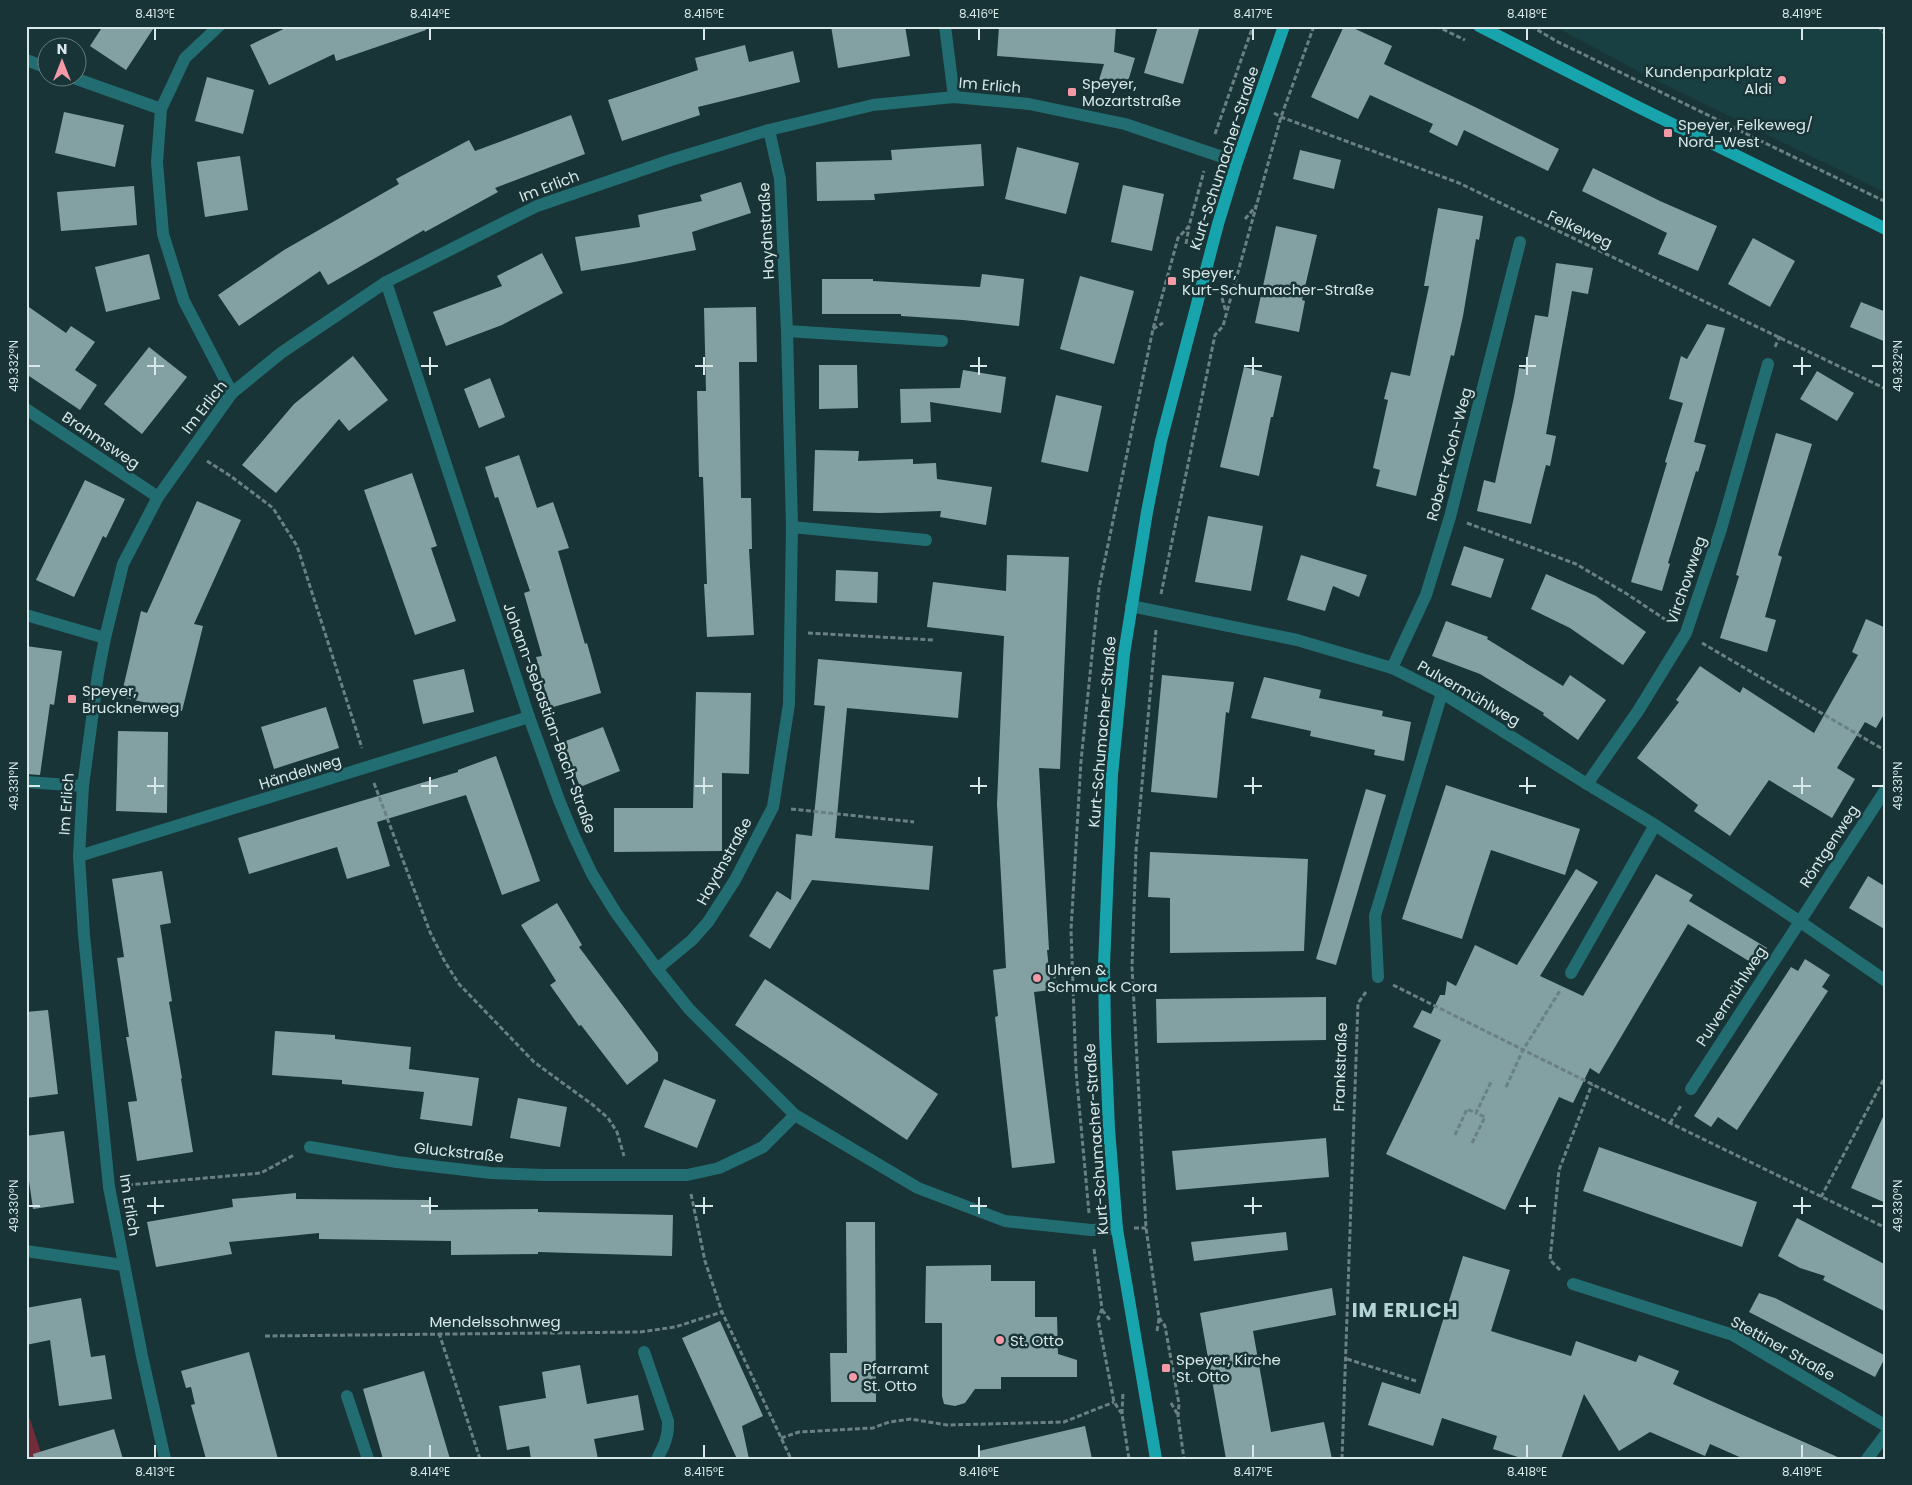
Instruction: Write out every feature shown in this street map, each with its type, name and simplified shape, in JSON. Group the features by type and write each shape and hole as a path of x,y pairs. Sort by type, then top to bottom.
{"main road":[{"name":"Kurt-Schumacher-Straße","path":"1156,1459 1117,1229 1109,1129 1104,966 1112,775 1124,654 1147,512 1161,441 1218,224 1237,162 1284,26"},
{"path":"1479,27 1886,229"}],"street":[{"path":"219,26 185,58 161,109 157,162 163,234 184,301 232,393"},
{"path":"945,26 954,97"},
{"path":"26,60 38,64"},
{"path":"88,83 161,109"},
{"name":"Im Erlich","path":"166,1459 142,1356 110,1187 84,935 79,856 83,786 93,703 105,638 124,564 158,497 232,393 281,353 386,282 536,206 671,160 769,130 873,105 954,97 1029,104 1125,124 1237,162"},
{"name":"Haydnstraße","path":"657,969 692,940 708,922 735,880 772,807 789,704 792,527 787,330 780,179 769,130"},
{"name":"Robert-Koch-Weg","path":"1392,668 1426,595 1450,517 1520,242"},
{"name":"Johann-Sebastian-Bach-Straße","path":"386,282 529,717 574,836 592,874 616,913 657,969 689,1009 795,1115 918,1188 1005,1221 1091,1230 1117,1229"},
{"path":"787,330 942,341"},
{"name":"Virchowweg","path":"1587,784 1638,711 1686,633 1721,529 1768,364"},
{"name":"Brahmsweg","path":"26,409 158,497"},
{"path":"792,527 926,540"},
{"name":"Pulvermühlweg","path":"1132,606 1297,640 1392,668 1442,693 1654,825 1799,920 1886,981"},
{"path":"26,614 105,638"},
{"path":"1378,977 1375,916 1442,693"},
{"name":"Händelweg","path":"79,856 529,717"},
{"path":"26,782 83,786"},
{"name":"Röntgenweg","path":"1799,920 1886,789"},
{"path":"1571,974 1654,825"},
{"name":"Pulvermühlweg","path":"1691,1089 1799,920"},
{"name":"Gluckstraße","path":"310,1147 445,1169 545,1175 687,1175 719,1168 764,1147 795,1115"},
{"path":"26,1251 124,1265"},
{"name":"Stettiner Straße","path":"1573,1284 1733,1335 1886,1426"},
{"path":"644,1352 668,1421 666,1443 657,1459"},
{"path":"347,1396 368,1459"},
{"path":"1867,1459 1886,1434"}],"path":[{"path":"1157,1331 1159,1318 1146,1228 1132,967 1136,850 1157,612 1215,335 1223,326 1281,117 1314,26"},
{"path":"1531,26 1556,41 1886,202"},
{"path":"1878,26 1886,35"},
{"name":"Felkeweg","path":"1258,104 1281,117 1459,183 1886,389"},
{"path":"1245,219 1257,205"},
{"path":"1186,244 1189,226"},
{"path":"1222,298 1226,312"},
{"path":"1153,329 1163,323"},
{"path":"190,451 232,477 273,508 297,546 368,768 430,932 445,962 459,984 473,1000 534,1062 608,1118 617,1132 622,1145 628,1176"},
{"path":"790,632 934,640"},
{"path":"772,807 914,822"},
{"path":"1049,972 1054,971 1056,992 1074,991"},
{"path":"1506,1087 1523,1050 1571,974"},
{"path":"1378,977 1886,1228"},
{"name":"Frankstraße","path":"1342,1459 1358,1003 1378,977"},
{"path":"1821,1197 1886,1075"},
{"path":"1476,1113 1492,1080"},
{"path":"1573,1284 1550,1260 1559,1170 1592,1084"},
{"path":"1455,1135 1467,1109 1485,1117 1472,1143"},
{"path":"110,1187 261,1173 310,1147"},
{"path":"687,1175 705,1261 722,1312 791,1459"},
{"path":"1102,1309 1110,1320"},
{"name":"Mendelssohnweg","path":"265,1336 640,1332 675,1327 722,1312"},
{"path":"1159,1318 1165,1326 1179,1404 1178,1416 1184,1459"},
{"path":"438,1333 480,1459"},
{"path":"1347,1358 1416,1381"},
{"path":"1122,1414 1123,1392"},
{"path":"781,1438 799,1432 873,1428 889,1422 911,1418 947,1425 1064,1422 1114,1402"},
{"path":"1171,1404 1178,1416"}],"shaded area":[{"name":"Kundenparkplatz Aldi","path":"1554,26 1886,26 1886,193 1643,74"},
{"path":"26,1407 43,1459 26,1459"}],"building":[{"path":"103,26 155,26 126,70 90,46"},
{"path":"290,26 425,26 426,30 336,61 334,54 269,85 250,45"},
{"path":"831,26 905,26 910,56 838,68"},
{"path":"999,26 1116,26 1114,52 1135,58 1126,88 1099,80 1104,64 997,56"},
{"path":"1158,26 1200,26 1183,84 1144,73"},
{"path":"1344,26 1349,26 1392,46 1384,64 1559,149 1548,171 1464,130 1457,146 1429,132 1433,124 1370,95 1358,119 1311,97"},
{"path":"745,45 749,62 793,51 800,82 698,107 700,115 622,141 608,100 698,70 695,58"},
{"path":"207,77 254,90 243,134 195,121"},
{"path":"64,112 124,125 115,167 55,153"},
{"path":"571,115 585,154 495,188 498,192 425,232 424,230 328,285 320,271 239,326 218,295 284,250 399,184 396,179 469,140 475,151"},
{"path":"981,144 984,186 874,194 875,200 817,201 816,162 892,160 891,150"},
{"path":"1017,147 1079,163 1066,214 1005,199"},
{"path":"1300,150 1341,160 1334,189 1293,179"},
{"path":"240,156 248,210 205,217 197,162"},
{"path":"1593,168 1660,201 1717,226 1698,271 1658,254 1667,233 1582,191"},
{"path":"741,182 751,213 692,232 696,250 581,271 575,237 640,227 638,215 702,201 700,195"},
{"path":"1123,185 1164,194 1152,251 1111,242"},
{"path":"134,186 137,225 61,231 57,192"},
{"path":"1438,208 1483,216 1479,240 1476,239 1454,356 1451,355 1416,496 1376,486 1380,470 1373,468 1388,400 1384,399 1391,372 1410,376 1429,286 1424,286"},
{"path":"1276,226 1317,235 1302,300 1305,301 1299,332 1255,323"},
{"path":"1753,238 1795,261 1770,307 1728,284"},
{"path":"542,253 563,293 502,325 446,346 433,312 502,286 497,276"},
{"path":"149,254 160,299 106,312 95,267"},
{"path":"1556,263 1593,268 1588,294 1572,291 1546,434 1556,436 1550,466 1546,465 1531,524 1477,511 1484,480 1495,483 1519,368 1525,369 1535,315 1548,317"},
{"path":"982,274 1024,279 1019,326 901,316 901,314 822,314 822,279 873,279 873,281 980,287"},
{"path":"1080,276 1134,291 1114,364 1060,349"},
{"path":"1861,302 1886,312 1886,342 1850,327"},
{"path":"26,305 66,333 71,326 95,342 75,370 97,385 80,410 26,374"},
{"path":"756,307 757,362 739,362 741,498 751,498 752,549 749,549 754,635 707,637 704,584 707,584 703,477 699,477 697,391 706,391 704,308"},
{"path":"1707,324 1725,328 1694,442 1706,445 1698,472 1696,471 1668,563 1670,564 1662,591 1631,582 1683,403 1669,399 1681,356 1687,359"},
{"path":"149,347 187,377 142,434 104,404"},
{"path":"353,356 388,400 349,431 339,419 276,493 242,465 294,404"},
{"path":"819,365 857,365 858,408 819,409"},
{"path":"1244,367 1282,376 1273,417 1271,417 1259,476 1220,467"},
{"path":"963,370 1006,377 1001,413 930,402 931,422 901,423 900,389 960,388"},
{"path":"1817,371 1854,393 1837,421 1800,399"},
{"path":"490,378 505,417 479,428 464,389"},
{"path":"1056,395 1102,406 1088,472 1041,462"},
{"path":"1776,433 1812,444 1778,555 1782,557 1765,617 1776,620 1767,652 1720,638 1739,576 1736,575"},
{"path":"815,450 859,451 858,461 913,459 913,464 936,463 937,479 992,487 986,525 940,517 941,511 880,513 813,511"},
{"path":"519,455 537,508 553,502 569,548 558,551 601,693 550,708 536,657 542,656 524,593 530,591 498,497 495,498 485,467"},
{"path":"412,473 437,546 431,548 456,621 415,635 364,490"},
{"path":"85,480 125,499 106,538 103,536 74,597 36,580"},
{"path":"197,501 241,520 194,624 203,626 182,711 121,697 141,611 147,613"},
{"path":"1208,516 1263,526 1251,591 1195,582"},
{"path":"1464,546 1504,559 1491,598 1451,585"},
{"path":"1007,555 1069,557 1060,769 1039,768 1049,950 1047,950 1051,990 1034,992 1055,1163 1012,1168 995,1017 998,1016 993,970 1006,968 997,804 1004,636 927,627 933,582 1006,591"},
{"path":"1301,555 1367,575 1359,597 1333,586 1325,611 1287,600"},
{"path":"836,570 878,572 877,603 835,601"},
{"path":"1546,574 1596,596 1646,632 1623,665 1570,628 1531,609"},
{"path":"1866,619 1886,628 1886,711 1876,728 1865,722 1837,768 1855,779 1832,818 1769,780 1730,836 1694,811 1698,805 1637,758 1679,702 1676,700 1700,666 1740,693 1743,687 1814,733 1858,655 1852,652"},
{"path":"1446,621 1488,637 1487,639 1563,686 1570,675 1606,700 1578,740 1543,715 1544,713 1480,674 1432,656"},
{"path":"26,646 62,651 54,705 50,704 40,775 26,774"},
{"path":"818,659 962,672 958,718 847,708 835,838 933,846 929,890 812,880 770,949 749,936 777,891 791,900 796,834 812,836 825,706 814,705"},
{"path":"464,669 474,712 423,724 413,680"},
{"path":"1162,675 1234,682 1229,713 1226,712 1217,798 1151,792"},
{"path":"1264,677 1321,690 1319,698 1383,711 1382,716 1411,722 1404,761 1374,755 1375,750 1310,736 1311,731 1251,718"},
{"path":"696,692 751,693 749,774 722,773 722,851 614,852 614,808 693,808"},
{"path":"326,707 339,748 274,769 261,727"},
{"path":"603,727 620,771 580,787 563,742"},
{"path":"118,731 168,732 167,813 116,811"},
{"path":"496,756 540,881 502,895 466,795 377,822 390,866 347,879 337,847 249,874 238,838 458,772 458,770"},
{"path":"1446,785 1580,829 1565,875 1491,850 1462,939 1402,919"},
{"path":"1366,789 1386,795 1336,965 1316,959"},
{"path":"1150,852 1308,859 1304,951 1170,953 1170,898 1148,897"},
{"path":"1576,869 1598,882 1540,976 1583,996 1656,874 1693,895 1689,901 1767,948 1757,966 1688,924 1599,1074 1590,1068 1573,1103 1559,1097 1505,1210 1386,1154 1441,1040 1413,1027 1422,1010 1431,1014 1440,995 1445,995 1447,981 1456,986 1475,945 1517,965"},
{"path":"162,871 171,923 160,925 172,1001 169,1002 193,1152 137,1161 128,1102 137,1101 126,1037 129,1037 117,958 124,957 112,879"},
{"path":"1868,876 1886,887 1886,930 1849,908"},
{"path":"557,903 582,945 579,947 658,1053 658,1061 627,1085 581,1025 579,1026 550,985 556,981 521,925"},
{"path":"1805,959 1830,975 1822,987 1828,991 1737,1130 1718,1117 1711,1127 1694,1116 1791,967 1798,971"},
{"path":"765,979 938,1094 907,1140 735,1025"},
{"path":"1326,997 1326,1040 1157,1043 1156,999"},
{"path":"48,1010 58,1094 26,1098 26,1012"},
{"path":"275,1031 335,1035 335,1039 411,1047 409,1069 479,1078 472,1126 420,1119 424,1092 342,1084 342,1080 272,1075"},
{"path":"664,1079 716,1100 697,1148 644,1127"},
{"path":"518,1098 567,1107 560,1147 510,1138"},
{"path":"1886,1110 1886,1203 1851,1188"},
{"path":"64,1131 74,1203 33,1209 26,1160 26,1136"},
{"path":"1326,1138 1329,1177 1176,1190 1172,1151"},
{"path":"1599,1147 1757,1202 1742,1247 1583,1191"},
{"path":"296,1193 296,1199 429,1200 429,1210 538,1209 538,1212 673,1215 672,1256 538,1252 538,1254 451,1255 451,1241 319,1239 319,1233 229,1242 232,1254 156,1267 147,1222 233,1207 232,1199"},
{"path":"1797,1218 1886,1265 1886,1312 1823,1280 1825,1276 1800,1268 1778,1256"},
{"path":"846,1222 875,1222 876,1402 831,1402 830,1353 847,1353"},
{"path":"1286,1232 1288,1250 1194,1261 1191,1242"},
{"path":"1463,1256 1510,1270 1491,1331 1571,1356 1576,1341 1636,1362 1639,1355 1679,1371 1673,1384 1842,1459 1744,1459 1710,1444 1705,1456 1650,1432 1619,1451 1584,1394 1561,1459 1524,1459 1493,1449 1497,1436 1442,1418 1433,1446 1368,1425 1382,1382 1420,1394"},
{"name":"St. Otto","path":"991,1265 991,1281 1035,1281 1035,1317 1057,1317 1058,1354 1077,1360 1077,1377 1001,1377 1001,1389 975,1389 965,1403 955,1406 944,1404 942,1396 942,1323 925,1323 926,1266"},
{"path":"1332,1288 1336,1315 1253,1331 1271,1432 1324,1422 1332,1459 1226,1459 1200,1313"},
{"path":"1759,1293 1775,1298 1886,1356 1875,1377 1749,1312"},
{"path":"81,1298 91,1357 105,1355 112,1399 59,1406 50,1340 26,1345 26,1308"},
{"path":"720,1321 763,1416 742,1426 749,1459 737,1459 682,1338"},
{"path":"249,1352 278,1459 206,1459 191,1405 195,1404 191,1387 186,1388 181,1371"},
{"path":"580,1365 587,1404 638,1395 644,1430 594,1439 598,1459 531,1459 529,1446 507,1450 499,1406 546,1398 542,1372"},
{"path":"424,1371 450,1459 383,1459 363,1389"},
{"path":"1085,1426 1092,1459 979,1459 979,1451"},
{"path":"114,1429 123,1459 34,1459 33,1454"}],"place":[{"name":"Kundenparkplatz Aldi","path":"1782,80"},
{"name":"Speyer, Mozartstraße","path":"1072,92"},
{"name":"Speyer, Felkeweg/ Nord-West","path":"1668,133"},
{"name":"Speyer, Kurt-Schumacher-Straße","path":"1172,281"},
{"name":"Speyer, Brucknerweg","path":"72,699"},
{"name":"Uhren & Schmuck Cora","path":"1037,978"},
{"name":"St. Otto","path":"1000,1340"},
{"name":"Speyer, Kirche St. Otto","path":"1166,1368"},
{"name":"Pfarramt St. Otto","path":"853,1377"}],"district":[{"name":"IM ERLICH","path":"1405,1310"}]}
